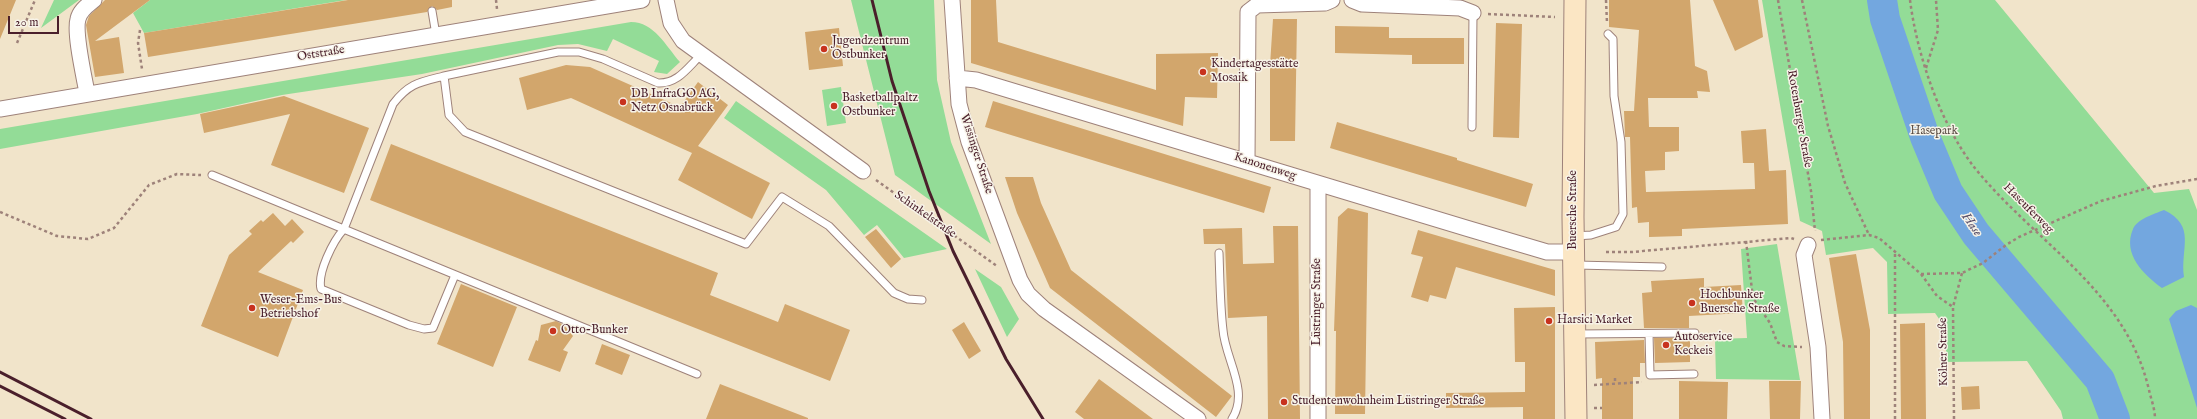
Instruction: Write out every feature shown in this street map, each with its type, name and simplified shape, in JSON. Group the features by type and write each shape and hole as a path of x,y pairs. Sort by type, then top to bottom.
{"main road":[{"name":"Buersche Straße","path":"1575,0 1575,334 1584,414"}],"street":[{"path":"87,94 78,30 78,18 84,8 94,0"},
{"name":"Oststraße","path":"0,109 642,0"},
{"path":"666,0 671,23 684,41 701,55 862,170"},
{"name":"Wissinger Straße","path":"952,0 960,104 969,142 1020,280"},
{"path":"1247,161 1248,12 1257,4 1325,3 1332,0"},
{"path":"1352,0 1362,4 1460,8 1473,13"},
{"name":"Kanonenweg","path":"957,78 976,80 1247,161 1318,185 1546,252 1574,251"},
{"name":"Lüstringer Straße","path":"1318,185 1318,419"},
{"path":"1808,245 1804,255 1818,347 1822,419"},
{"path":"1020,280 1028,294 1044,309 1198,419"}],"lane":[{"path":"432,11 436,35"},
{"path":"1472,127 1473,13"},
{"path":"1574,251 1591,235 1616,227 1623,214 1621,142 1614,96 1613,39 1608,34"},
{"path":"455,275 433,328 424,329 409,325 321,289 319,281 334,240 344,229 393,104 404,90 423,81 558,52 579,52 603,59 658,83 666,83 676,80 701,55"},
{"path":"444,76 450,114 465,132 746,244 782,197 829,226 894,293 908,299 922,300"},
{"path":"212,176 697,374"},
{"path":"1574,251 1662,267"},
{"path":"1219,253 1223,332 1238,386 1238,410 1232,419"},
{"path":"1575,334 1695,333"},
{"path":"1649,334 1650,376 1694,374"}],"path":[{"path":"17,43 35,0"},
{"path":"1606,0 1608,6 1608,34"},
{"name":"Rotenburger Straße","path":"1778,0 1811,191 1815,238 1825,241 1869,235"},
{"path":"1802,0 1828,126 1845,183 1869,235 1879,238 1921,274 1962,273 1983,263 2006,245 2101,201 2156,186 2197,179"},
{"name":"Haseuferweg","path":"1910,0 1913,21 1926,69 1948,125 1974,167 2087,280 2118,318 2144,369 2155,419"},
{"path":"1926,69 1938,30 1936,0"},
{"path":"1473,13 1555,16"},
{"path":"140,30 138,43 145,84"},
{"name":"Schinkelstraße","path":"862,170 1020,280"},
{"path":"0,212 57,236 88,239 114,228 149,186 177,174 212,176"},
{"path":"1574,251 1632,252 1791,238 1808,245"},
{"path":"1746,242 1753,298 1770,323 1777,342 1784,346 1818,347"},
{"path":"1894,419 1895,252"},
{"path":"1952,308 1962,273"},
{"name":"Kölner Straße","path":"1921,274 1937,296 1952,308 1954,419"},
{"path":"1592,385 1641,383 1650,376"},
{"path":"1615,378 1615,384"},
{"path":"1584,414 1602,408"}],"green space":[{"path":"54,0 79,0 41,28"},
{"path":"150,0 346,0 144,33 133,13"},
{"path":"851,0 934,0 937,80 951,142 991,244 895,175"},
{"name":"Hasepark","path":"1762,0 1995,0 2154,193 2189,189 2197,210 2197,419 2063,419 2061,411 2027,361 1946,362 1946,329 1935,313 1888,314 1887,262 1873,248 1826,255 1822,231 1800,221"},
{"path":"631,22 639,23 653,30 680,62 667,74 654,72 659,61 613,39 607,51 578,44 558,45 422,74 282,95 197,114 0,149 0,129"},
{"name":"Basketballpaltz Ostbunker","path":"841,87 846,123 827,126 822,90"},
{"path":"736,101 947,249 904,258 877,225 864,235 826,190 724,118"},
{"path":"1777,244 1800,380 1716,379 1715,339 1747,338 1741,249"},
{"path":"975,269 1001,287 1019,319 1007,337"}],"water":[{"path":"2164,210 2174,216 2180,223 2184,231 2185,239 2183,266 2184,277 2162,288 2148,277 2137,263 2130,247 2130,238 2135,225 2138,222"},
{"path":"2191,305 2197,308 2197,408 2169,319 2176,311"}],"building":[{"path":"0,0 16,0 0,39"},
{"path":"105,0 150,0 95,41 119,37 124,73 95,77 86,25 89,16"},
{"path":"348,0 452,0 452,7 437,10 432,6 427,12 148,57 144,33"},
{"path":"971,0 996,0 998,42 1156,90 1156,54 1218,53 1217,98 1185,97 1183,126 971,63"},
{"path":"1609,0 1690,0 1695,66 1707,71 1710,92 1697,91 1698,98 1648,98 1649,127 1679,127 1679,151 1665,152 1665,170 1645,171 1646,192 1755,189 1754,163 1743,163 1741,131 1766,129 1769,171 1786,170 1788,224 1682,229 1682,236 1649,237 1649,222 1638,223 1637,207 1632,208 1630,137 1625,137 1624,111 1634,111 1639,30 1609,27"},
{"path":"1713,0 1758,0 1763,37 1735,51"},
{"path":"1273,19 1297,19 1295,141 1270,141 1270,65"},
{"path":"1496,23 1522,24 1519,138 1493,137"},
{"path":"1335,26 1389,27 1389,38 1464,38 1464,64 1412,64 1412,55 1335,53"},
{"name":"Jugendzentrum Ostbunker","path":"839,28 843,66 809,70 805,32"},
{"path":"566,65 590,67 680,107 698,82 728,105 698,146 770,183 752,219 678,180 692,153 571,98 527,110 519,78"},
{"path":"284,96 369,128 344,193 271,165 290,114 204,133 200,114"},
{"path":"993,101 1271,187 1264,213 985,127"},
{"path":"1337,122 1457,158 1457,160 1533,184 1526,207 1330,148"},
{"path":"391,144 718,273 710,295 778,322 785,304 850,330 830,381 370,200"},
{"path":"1005,177 1033,177 1041,203 1071,270 1232,396 1216,417 1050,288 1017,213"},
{"path":"1348,208 1368,213 1365,414 1335,414 1336,331 1334,331 1338,217"},
{"name":"Weser-Ems-Bus Betriebshof","path":"273,213 285,226 292,219 304,232 293,243 291,241 258,272 303,290 278,357 201,326 229,255 252,234 249,231 261,220 263,222"},
{"path":"1273,226 1298,226 1300,419 1268,419 1267,316 1228,318 1225,244 1204,244 1203,229 1242,228 1243,264 1274,263"},
{"path":"876,229 901,259 891,268 865,237"},
{"path":"1418,230 1555,270 1555,296 1456,267 1446,299 1430,295 1428,302 1411,297 1423,257 1411,254"},
{"path":"1856,254 1870,330 1870,419 1844,419 1843,342 1829,258"},
{"name":"Hochbunker Buersche Straße","path":"1704,278 1704,287 1741,285 1743,313 1689,316 1689,328 1644,328 1642,293 1652,292 1651,281"},
{"path":"461,284 517,307 493,367 437,344"},
{"path":"1555,307 1555,419 1523,419 1523,407 1446,408 1446,393 1525,392 1525,362 1515,362 1514,308"},
{"path":"556,321 564,325 573,336 563,350 568,352 560,372 528,360 536,340 538,341 541,325"},
{"path":"964,322 981,351 969,359 952,330"},
{"path":"1925,323 1926,419 1901,419 1900,324"},
{"path":"1654,338 1690,338 1690,362 1655,363"},
{"path":"1644,340 1645,363 1640,363 1640,377 1633,377 1633,419 1602,419 1602,378 1596,379 1595,342"},
{"path":"602,344 630,355 622,375 595,364"},
{"path":"1099,379 1153,419 1084,419 1075,412"},
{"path":"1679,381 1728,382 1727,419 1679,419"},
{"path":"1769,381 1801,381 1800,419 1770,419"},
{"path":"720,384 808,418 808,419 706,419"},
{"path":"1979,386 1980,409 1962,410 1961,387"}],"waterway":[{"name":"Hase","path":"1882,0 1885,19 1925,137 1948,192 1976,234 2100,380 2115,419"}],"railway":[{"path":"872,0 892,81 929,191 953,251 1006,359 1043,419"},
{"path":"0,372 91,419"},
{"path":"0,386 65,419"}],"place":[{"name":"Jugendzentrum Ostbunker","path":"824,49"},
{"name":"Kindertagesstätte Mosaik","path":"1203,72"},
{"name":"DB InfraGO AG, Netz Osnabrück","path":"623,102"},
{"name":"Basketballpaltz Ostbunker","path":"834,106"},
{"name":"Hochbunker Buersche Straße","path":"1692,303"},
{"name":"Weser-Ems-Bus Betriebshof","path":"252,308"},
{"name":"Harsici Market","path":"1549,321"},
{"name":"Otto-Bunker","path":"553,331"},
{"name":"Autoservice Keckeis","path":"1666,345"},
{"name":"Studentenwohnheim Lüstringer Straße","path":"1284,402"}]}
